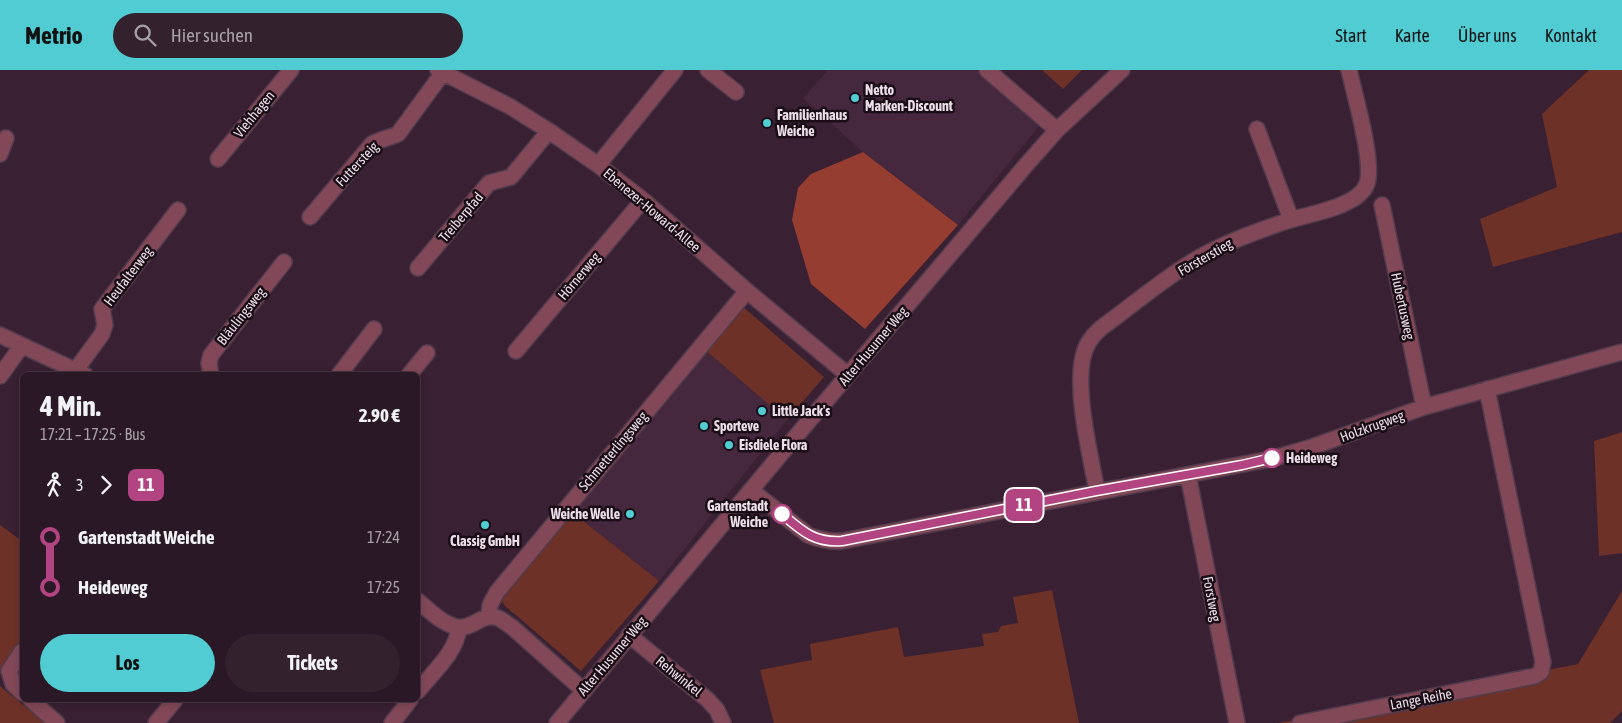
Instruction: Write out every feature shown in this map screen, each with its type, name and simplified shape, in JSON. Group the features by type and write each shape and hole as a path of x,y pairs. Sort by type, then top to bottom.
{"street":[{"name":"Viehhagen","path":"218,158 291,70"},
{"path":"598,165 675,70"},
{"path":"708,70 736,92"},
{"path":"987,70 1057,130"},
{"name":"Alter Husumer Weg","path":"557,723 848,375 1057,130 1122,70"},
{"name":"Försterstieg","path":"1096,491 1080,378 1083,356 1090,338 1100,328 1199,258 1235,239 1291,219 1338,206 1356,198 1366,186 1369,172 1368,156 1349,70"},
{"name":"Ebenezer-Howard-Allee","path":"442,71 511,107 598,165 643,200 848,375"},
{"name":"Futtersteig","path":"310,217 372,144 380,139 390,138 398,134 442,71"},
{"path":"1257,130 1291,219"},
{"name":"Treiberpfad","path":"418,268 489,183 511,177 549,131"},
{"path":"0,154 6,138"},
{"name":"Hörnerweg","path":"516,351 643,200"},
{"name":"Hubertusweg","path":"1382,204 1424,407"},
{"name":"Heufalterweg","path":"81,372 102,334 105,325 102,309 178,210"},
{"name":"Bläulingsweg","path":"210,372 208,363 211,355 284,262"},
{"name":"Schmetterlingsweg","path":"488,616 490,604 497,592 747,290"},
{"path":"341,372 374,329"},
{"path":"0,335 78,372"},
{"path":"0,376 21,346"},
{"name":"Holzkrugweg","path":"752,490 808,535 819,540 831,542 1242,465 1309,448 1424,407 1622,352"},
{"path":"411,372 427,353"},
{"name":"Lange Reihe","path":"1300,723 1535,676 1541,672 1543,662 1487,389"},
{"name":"Forstweg","path":"1188,475 1237,723"},
{"path":"420,602 449,624 459,628 469,626 479,619 488,616 499,618 512,627 583,690"},
{"path":"420,689 454,647 459,628"},
{"name":"Rehwinkel","path":"629,635 708,700 717,710 723,723"},
{"path":"20,654 9,671 12,684 20,691"},
{"path":"32,702 57,723"},
{"path":"156,723 173,702"},
{"path":"392,723 408,702"}],"shaded area":[{"path":"828,70 977,70 1040,125 958,225 863,152 803,98"},
{"path":"1042,70 1082,70 1063,89"},
{"path":"1589,70 1622,70 1622,232 1493,267 1480,219 1557,187 1542,114"},
{"path":"863,152 958,225 865,329 811,284 792,220 798,188 811,174"},
{"path":"742,306 824,377 787,420 705,350"},
{"path":"705,350 787,420 659,581 572,512"},
{"path":"1622,432 1622,553 1599,556 1594,441"},
{"path":"572,512 659,581 581,671 504,605 501,598"},
{"path":"0,525 20,540 20,646 0,673"},
{"path":"1052,590 1079,723 774,723 760,670 812,660 810,644 898,627 904,657 984,646 982,634 998,632 1001,626 1018,623 1013,597"},
{"path":"1622,591 1622,711 1610,723 1278,723 1578,664"},
{"path":"0,686 45,723 0,723"}],"bus line":[{"name":"11","path":"782,514 808,535 819,540 842,541 1005,508 1272,458"}],"place":[{"name":"Netto Marken-Discount","path":"855,98"},
{"name":"Familienhaus Weiche","path":"767,123"},
{"name":"Little Jack's","path":"762,411"},
{"name":"Sporteve","path":"704,426"},
{"name":"Eisdiele Flora","path":"729,445"},
{"name":"Heideweg","path":"1272,458"},
{"name":"Weiche Welle","path":"630,514"},
{"name":"Gartenstadt Weiche","path":"782,514"},
{"name":"Classig GmbH","path":"485,525"}]}
